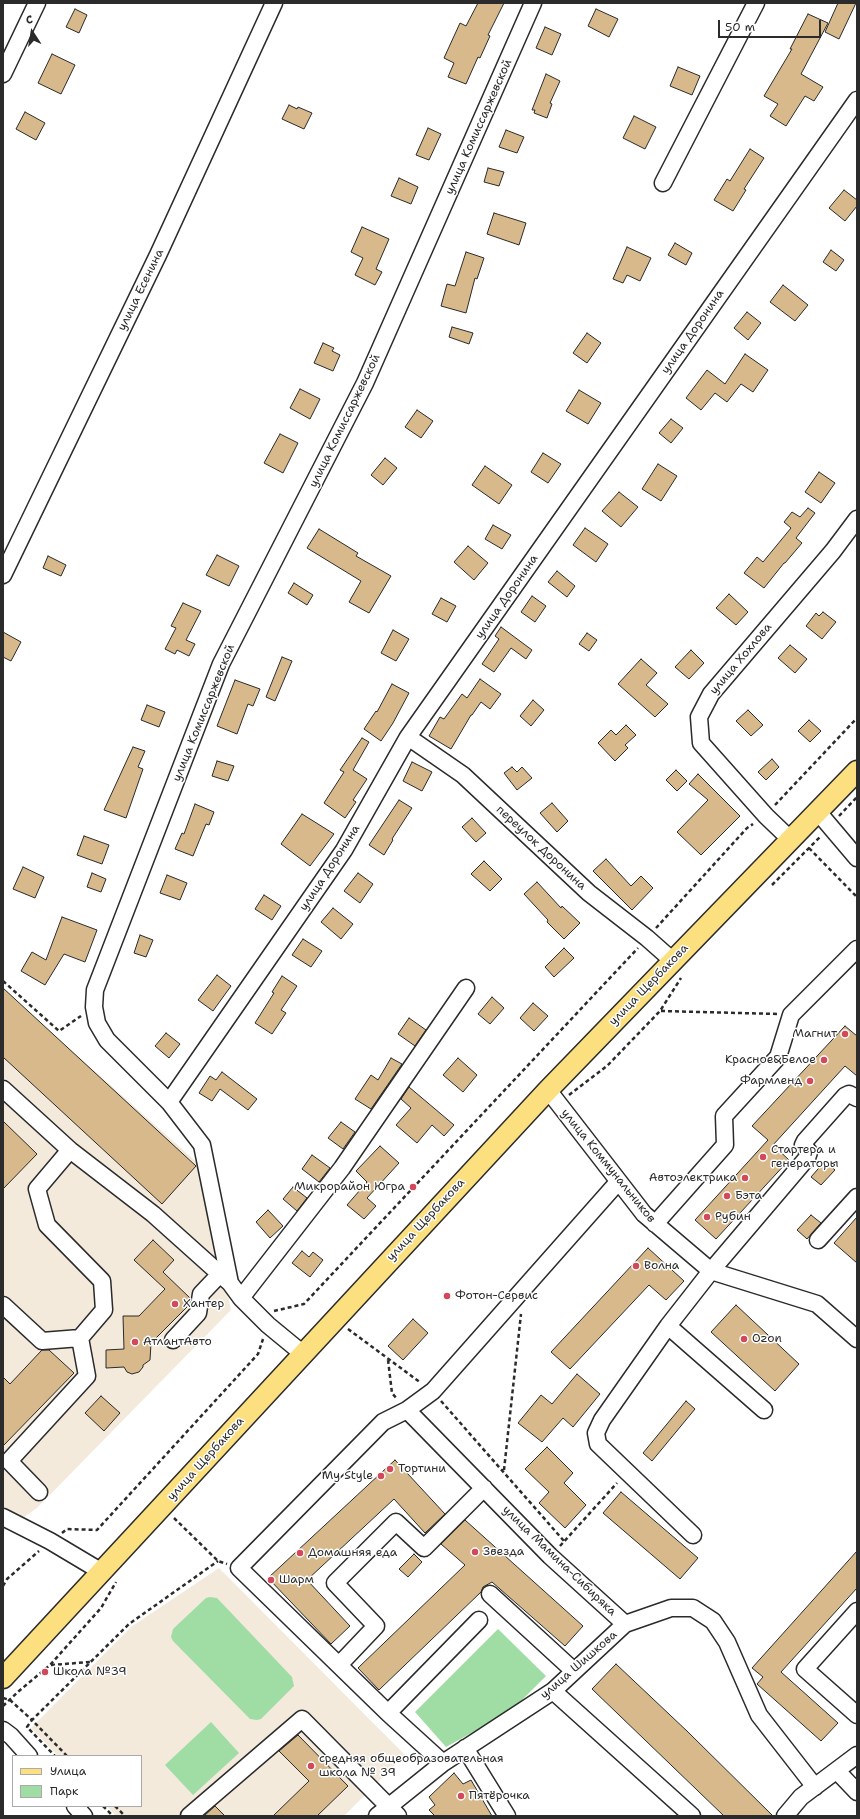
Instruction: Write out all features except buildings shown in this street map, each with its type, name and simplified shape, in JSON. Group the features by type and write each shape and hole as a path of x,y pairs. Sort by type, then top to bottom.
{"main road":[{"name":"улица Щербакова","path":"3,1678 302,1353 679,966 791,840 824,819 857,771"}],"street":[{"path":"3,74 37,3"},
{"name":"улица Есенина","path":"3,575 154,262 274,3"},
{"name":"улица Комиссаржевской","path":"302,1353 268,1324 241,1298 225,1278 202,1145 169,1102 107,1040 97,1023 94,1007 95,990 221,664 365,383 533,3"},
{"path":"664,183 756,3"},
{"name":"улица Доронина","path":"169,1102 344,850 408,737 857,100"},
{"name":"улица Хохлова","path":"791,840 766,816 702,743 699,716 711,694 833,551 857,519"},
{"name":"переулок Доронина","path":"408,737 463,775 590,893 647,938 679,966"},
{"path":"824,819 857,858"},
{"path":"654,1224 725,1146 724,1116 778,1057 791,1014 857,949"},
{"path":"241,1298 342,1168 466,988"},
{"path":"3,1089 70,1150 153,1214 225,1278 201,1294 198,1313 173,1340"},
{"path":"693,1535 598,1444 596,1433 602,1420 668,1326 711,1271 807,1158 809,1152 803,1146 805,1141 845,1096 850,1094 857,1098"},
{"name":"улица Коммунальников","path":"553,1097 618,1182 654,1224 711,1271 817,1304 857,1339"},
{"path":"3,1305 42,1341 80,1338 104,1310 102,1281 47,1225 38,1189 70,1150"},
{"path":"443,1763 388,1713 239,1568 382,1422 407,1410 433,1391 618,1182"},
{"path":"818,1240 857,1197"},
{"path":"668,1326 764,1410"},
{"path":"39,1492 9,1461 87,1376 80,1338"},
{"name":"улица Мамина-Сибиряка","path":"407,1410 550,1556 625,1624 671,1608 693,1608 713,1621 727,1642 759,1715 815,1787"},
{"path":"339,1665 376,1626 336,1583 396,1522 424,1548 484,1488"},
{"path":"3,1506 9,1520 50,1541 102,1572"},
{"path":"490,1594 574,1671"},
{"path":"857,1611 805,1669 857,1715"},
{"path":"388,1713 479,1620"},
{"name":"улица Шишкова","path":"388,1812 443,1763 553,1691 625,1624"},
{"path":"553,1691 692,1816"},
{"path":"189,1816 302,1719 388,1812"},
{"path":"3,1730 11,1736 28,1755"},
{"path":"465,1748 507,1816"},
{"path":"785,1816 801,1797 857,1755"},
{"path":"837,1771 857,1792"},
{"path":"76,1807 84,1816"}],"path":[{"path":"3,1586 7,1579 50,1541 67,1529 97,1530 258,1354 271,1312 304,1304 647,938 747,828 766,816 857,718"},
{"path":"770,887 809,848 824,819 857,797"},
{"path":"809,848 857,897"},
{"path":"553,1097 607,1066 660,1011 679,966"},
{"path":"3,981 59,1031 94,1007"},
{"path":"660,1011 791,1014"},
{"path":"504,1470 523,1289"},
{"path":"351,1322 346,1328 388,1360 433,1391 504,1470 564,1541"},
{"path":"388,1360 392,1393 407,1410"},
{"path":"550,1556 627,1472"},
{"path":"174,1517 218,1561 239,1568"},
{"path":"54,1755 27,1727 32,1720 129,1624 218,1561"},
{"path":"50,1665 90,1662"},
{"path":"3,1698 10,1700 66,1755"},
{"path":"104,1807 113,1816"},
{"path":"116,1807 124,1816"}],"shaded area":[{"path":"3,989 202,1167 231,1310 37,1508 3,1532"},
{"path":"219,1568 405,1755 344,1816 116,1816 108,1807 142,1807 142,1755 57,1755 31,1728 131,1627"}],"green space":[{"path":"206,1598 217,1598 292,1677 294,1686 261,1719 250,1719 173,1641 171,1637 173,1629"},
{"path":"498,1629 546,1676 519,1703 502,1716 446,1747 415,1712"},
{"path":"211,1722 239,1753 193,1795 165,1765"}],"place":[{"name":"Магнит","path":"845,1034"},
{"name":"Красное&Белое","path":"824,1060"},
{"name":"Фармленд","path":"810,1081"},
{"name":"Стартера и генераторы","path":"763,1157"},
{"name":"Автоэлектрика","path":"745,1178"},
{"name":"Микрорайон Югра","path":"413,1187"},
{"name":"Бэта","path":"727,1196"},
{"name":"Рубин","path":"707,1217"},
{"name":"Волна","path":"636,1266"},
{"name":"Фотон-Сервис","path":"447,1296"},
{"name":"Хантер","path":"175,1304"},
{"name":"Ozon","path":"744,1339"},
{"name":"АтлантАвто","path":"135,1342"},
{"name":"Тортини","path":"390,1469"},
{"name":"My Style","path":"381,1476"},
{"name":"Звезда","path":"475,1552"},
{"name":"Домашняя еда","path":"300,1553"},
{"name":"Шарм","path":"271,1580"},
{"name":"Школа №39","path":"45,1672"},
{"name":"средняя общеобразовательная школа № 39","path":"311,1766"},
{"name":"Пятёрочка","path":"461,1796"}]}
